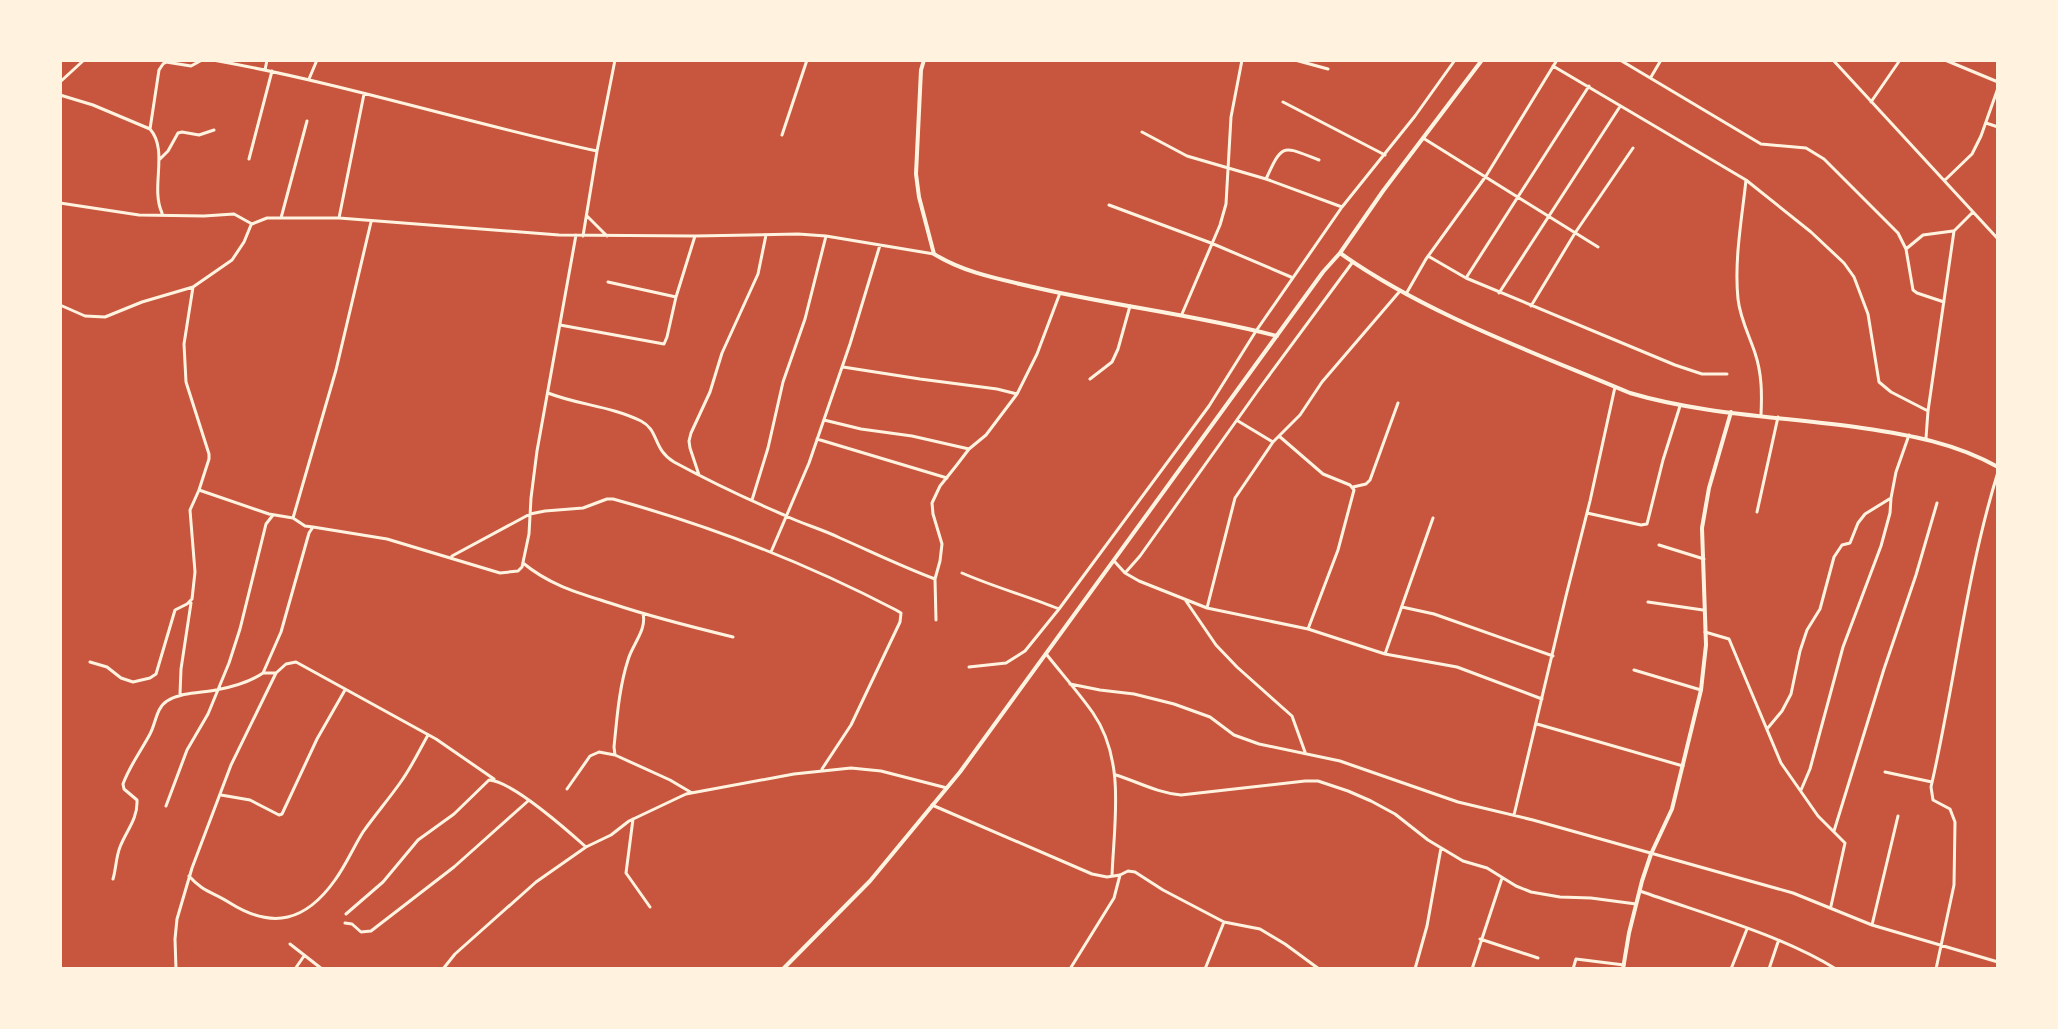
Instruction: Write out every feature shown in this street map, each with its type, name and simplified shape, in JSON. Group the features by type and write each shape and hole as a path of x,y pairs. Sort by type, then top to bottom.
{"street":[{"path":"60,82 84,60"},
{"path":"164,60 191,66 202,60"},
{"path":"213,60 272,71 597,151"},
{"path":"265,70 267,60"},
{"path":"309,80 317,60"},
{"path":"583,236 614,60"},
{"path":"782,135 807,60"},
{"path":"924,60 916,174 934,254"},
{"path":"1182,315 1223,215 1230,169 1231,117 1242,60"},
{"path":"1295,60 1328,69"},
{"path":"969,667 1006,663 1025,651 1059,609 1209,406 1256,331 1342,207 1385,155 1455,60"},
{"path":"783,969 870,881 947,788 1115,562 1323,272 1482,60"},
{"path":"1406,294 1428,256 1486,176 1557,60"},
{"path":"1620,60 1761,144 1806,148 1824,159 1898,233 1906,249 1913,290 1944,302"},
{"path":"1651,78 1661,60"},
{"path":"1833,60 1998,239"},
{"path":"1871,102 1900,60"},
{"path":"1945,60 1998,82"},
{"path":"150,129 159,70 163,64 171,62"},
{"path":"1553,66 1746,180 1811,232 1844,263 1854,277 1868,314 1879,382 1891,392 1928,411"},
{"path":"249,159 272,71"},
{"path":"1466,278 1589,86"},
{"path":"1945,180 1972,154 1998,88"},
{"path":"339,218 364,94"},
{"path":"60,95 150,129 158,141 158,202 163,215"},
{"path":"1283,102 1385,155"},
{"path":"1499,293 1620,107"},
{"path":"281,218 307,121"},
{"path":"1985,123 1998,127"},
{"path":"159,160 178,133 199,135 214,130"},
{"path":"1142,132 1187,156 1266,179 1342,207"},
{"path":"1423,138 1598,247"},
{"path":"1531,306 1575,233 1633,148"},
{"path":"1266,179 1278,153 1284,150 1294,150 1319,160"},
{"path":"1746,180 1738,299 1762,385 1761,415"},
{"path":"60,203 139,215 234,214 252,224"},
{"path":"1109,205 1293,278"},
{"path":"1926,438 1954,231 1973,212"},
{"path":"587,216 607,236"},
{"path":"60,305 85,316 105,317 193,287 232,260 252,224 267,218 339,218 583,236 826,236 934,254 985,277 1277,336"},
{"path":"293,518 336,370 371,222"},
{"path":"1906,249 1923,235 1954,231"},
{"path":"199,490 273,515 293,518 305,526 387,539 500,573 518,571 523,563 529,534 537,451 576,235"},
{"path":"699,475 690,448 691,433 710,392 722,353 758,274 766,235"},
{"path":"560,325 664,344 695,236"},
{"path":"752,500 826,236"},
{"path":"771,552 824,420 880,245"},
{"path":"1340,253 1406,294 1615,387 1655,401 1926,438 1955,448 1998,470 1978,547 1933,783 1933,800 1950,809 1955,822 1954,885 1936,969"},
{"path":"1428,256 1499,293 1675,365 1702,374 1727,374"},
{"path":"1125,573 1353,262"},
{"path":"608,282 676,297"},
{"path":"180,696 195,572 190,510 209,454 186,382 184,344 193,287"},
{"path":"1207,608 1235,498 1273,442 1300,415 1322,382 1400,291"},
{"path":"936,620 935,579 942,544 932,503 940,486 969,449 986,435 1017,394 1037,354 1060,293"},
{"path":"1090,379 1112,362 1130,306"},
{"path":"842,366 1017,394"},
{"path":"1514,816 1615,387"},
{"path":"548,393 587,402 648,424 664,454 699,475 786,517 935,579"},
{"path":"1279,435 1323,474 1353,487 1366,484 1398,403"},
{"path":"1587,513 1647,524 1680,405"},
{"path":"1573,969 1576,959 1624,967 1636,904 1651,854 1672,809 1701,690 1706,645 1702,528 1709,488 1731,412"},
{"path":"1757,512 1778,417"},
{"path":"824,420 969,449"},
{"path":"1238,421 1273,442"},
{"path":"1801,790 1810,769 1843,647 1881,546 1896,472 1909,435"},
{"path":"817,439 947,478"},
{"path":"1308,629 1338,550 1353,487"},
{"path":"1767,729 1791,694 1800,651 1807,630 1820,609 1836,553 1842,545 1850,543 1865,514 1891,498"},
{"path":"450,557 530,514 583,508 613,499 695,523 771,552 901,613 900,622 851,725 822,769"},
{"path":"1834,831 1937,503"},
{"path":"166,806 187,750 218,690 237,638 266,524 273,515"},
{"path":"1385,654 1433,518"},
{"path":"263,673 281,632 313,527"},
{"path":"1659,545 1704,559"},
{"path":"1115,562 1125,573 1139,581 1207,608 1308,629 1385,654 1457,667 1542,699"},
{"path":"523,563 544,580 564,588 643,614 733,637"},
{"path":"962,573 1059,609"},
{"path":"90,662 107,667 127,681 153,676 175,610 192,599"},
{"path":"1185,600 1216,645 1292,716 1305,752"},
{"path":"1648,602 1705,610"},
{"path":"1402,607 1434,614 1553,656"},
{"path":"615,755 624,678 628,660 645,622 643,614"},
{"path":"1705,632 1729,639 1781,763 1818,816 1845,843 1831,908"},
{"path":"1047,655 1095,715 1110,751 1116,775 1112,876"},
{"path":"176,969 175,930 189,876 231,765 276,673 286,664 296,662 428,735 528,801 586,847"},
{"path":"1634,670 1701,690"},
{"path":"113,879 118,850 137,808 137,800 123,787 125,777 162,706 180,696 218,690 263,673 276,673"},
{"path":"1070,684 1174,704 1210,717 1234,735 1259,744 1340,761 1458,802 1793,893 1872,925 1998,962"},
{"path":"220,795 250,800 282,814 317,739 345,690"},
{"path":"1536,724 1683,766"},
{"path":"189,876 202,889 268,919 288,918 312,905 335,880 363,833 402,781 428,735"},
{"path":"567,789 594,753 604,752 670,780 692,793"},
{"path":"443,969 455,954 526,890 586,847 611,835 633,819 686,794 822,769 851,768 881,771 947,788"},
{"path":"1885,772 1933,783"},
{"path":"1116,775 1163,793 1181,795 1318,781 1383,807 1463,861 1487,868 1531,892 1636,904"},
{"path":"346,914 388,877 418,840 454,814 489,780 497,781"},
{"path":"345,923 369,933 454,867 528,801"},
{"path":"932,805 1092,874 1107,877 1135,872 1224,922 1260,929 1319,969"},
{"path":"1872,925 1898,816"},
{"path":"633,819 626,873 650,907"},
{"path":"1415,969 1427,926 1441,848"},
{"path":"1070,969 1114,898 1120,875"},
{"path":"1472,969 1502,877"},
{"path":"1640,891 1808,952 1836,969"},
{"path":"1205,969 1224,922"},
{"path":"1731,969 1747,929"},
{"path":"1480,939 1538,958"},
{"path":"1769,969 1779,941"},
{"path":"290,944 322,969"},
{"path":"295,969 304,956"},
{"path":"1825,969 1826,962"}]}
